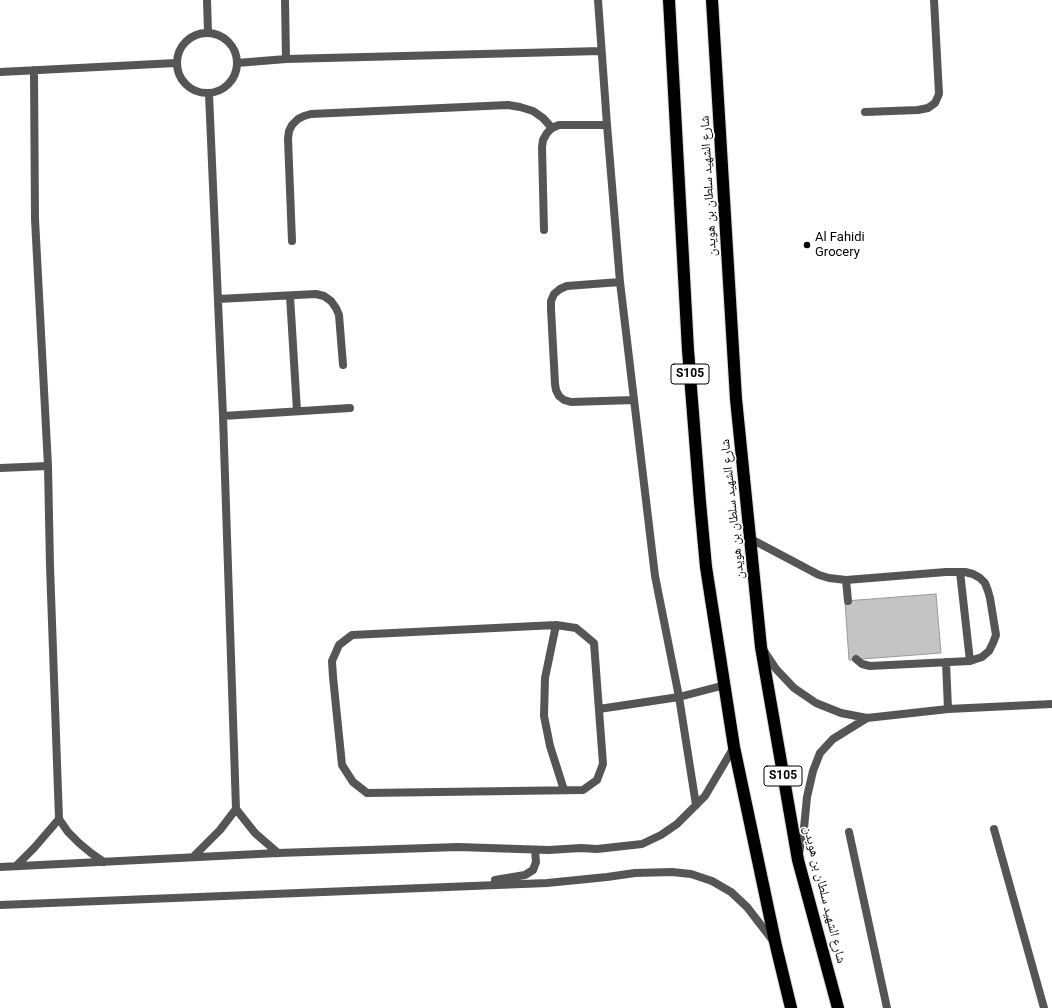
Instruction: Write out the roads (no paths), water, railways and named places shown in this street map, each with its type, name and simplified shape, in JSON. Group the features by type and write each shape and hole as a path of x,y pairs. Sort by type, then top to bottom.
{"highway":[{"name":"S105","path":"669,0 688,342 706,567 734,747 776,946 791,1008"},
{"name":"شارع الشهيد سلطان بن هويدن","path":"712,0 736,399 761,647 798,860 838,1008"}],"street":[{"path":"207,0 208,32"},
{"path":"285,0 286,60"},
{"path":"598,0 620,282 655,576 679,697 696,806"},
{"path":"864,112 918,110 928,108 935,103 939,94 934,0"},
{"path":"208,32 220,35 229,42 235,52 237,63 235,74 229,84 220,91 209,94 199,93 190,89 182,82 176,64 177,54 182,45 189,38 208,32"},
{"path":"237,63 286,60 601,51"},
{"path":"0,72 176,64"},
{"path":"34,70 35,219 48,466 59,819 79,844 104,862"},
{"path":"209,94 223,416 236,809 255,833 278,853"},
{"path":"292,241 288,139 292,125 304,116 311,114 508,105 520,107 532,112 543,118 552,128"},
{"path":"544,230 542,147 543,140 547,133 559,124 607,125"},
{"path":"620,282 567,286 554,294 551,309 555,384 559,396 570,402 634,400"},
{"path":"218,299 316,294 324,296 331,301 339,315 343,365"},
{"path":"290,296 297,411"},
{"path":"223,416 350,408"},
{"path":"0,468 48,466"},
{"path":"751,539 819,576 829,578 846,580 965,572 973,574 985,583 990,598 996,635 989,651 982,657 970,661 870,666 862,664 856,659"},
{"path":"960,572 970,661"},
{"path":"846,580 848,601"},
{"path":"556,625 545,678 544,716 550,746 564,790"},
{"path":"556,625 576,628 594,643 603,764 597,780 583,790 367,793 353,782 342,765 333,677 332,661 339,645 352,635 556,625"},
{"path":"761,647 776,669 794,688 816,703 841,713 867,718 948,709 1052,704"},
{"path":"946,662 948,709"},
{"path":"599,709 679,697 725,685"},
{"path":"798,860 812,771 820,753 833,739 867,718"},
{"path":"0,867 278,853 458,847 535,850 581,848 597,849 642,844 661,835 677,824 696,806 705,796 734,747"},
{"path":"193,857 220,830 236,809"},
{"path":"16,866 59,819"},
{"path":"994,829 1044,1008"},
{"path":"849,832 887,1008"},
{"path":"461,886 524,875 533,870 536,862 535,850"},
{"path":"0,906 547,883 655,872 691,874 712,881 731,892 748,907 776,946"}],"place":[{"name":"Al Fahidi Grocery","path":"807,245"}]}
